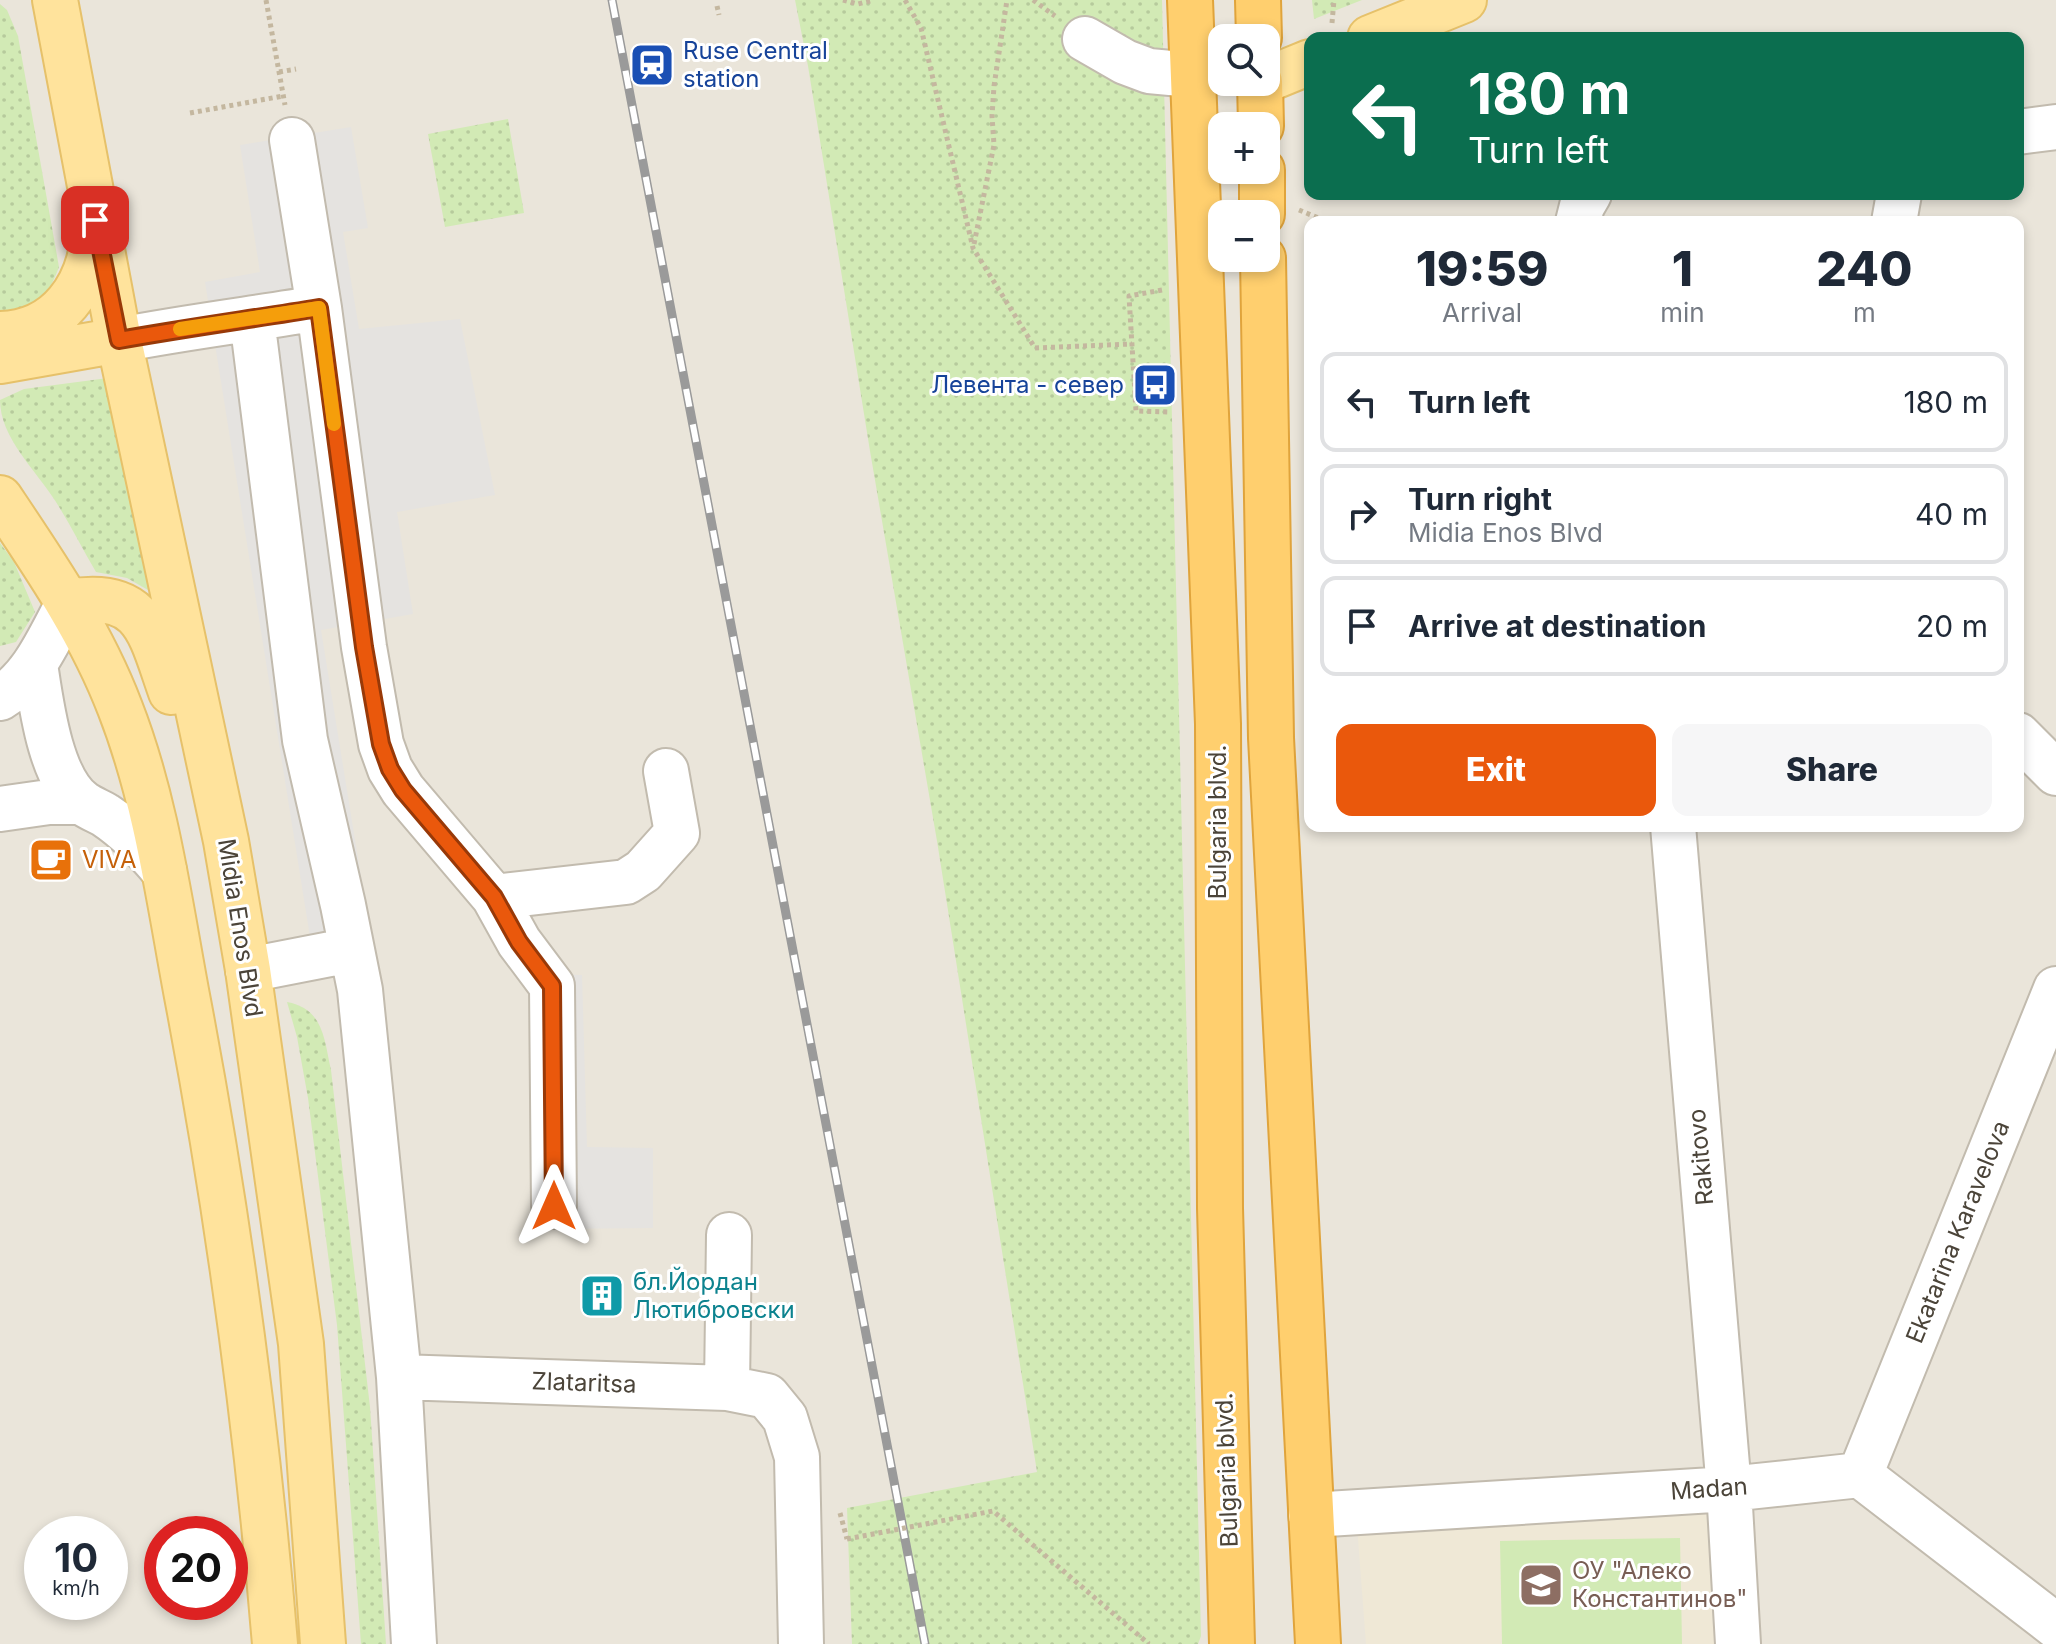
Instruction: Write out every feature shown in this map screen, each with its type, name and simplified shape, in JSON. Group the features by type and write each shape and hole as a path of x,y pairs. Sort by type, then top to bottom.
{"highway":[{"name":"Bulgaria blvd.","path":"1190,0 1218,724 1220,1208 1232,1644"},
{"path":"1258,0 1259,24"},
{"path":"1263,272 1272,754 1318,1644"}],"main road":[{"path":"1369,32 1464,0"},
{"name":"Midia Enos Blvd","path":"52,3 119,340 226,841 248,970 301,1344 323,1644"},
{"path":"1280,73 1304,60"},
{"path":"0,334 29,331 50,320 69,301 86,275 93,248 95,220"},
{"path":"0,361 119,340"},
{"path":"0,498 69,602 97,655 120,708 146,789 200,1065 237,1302 257,1448 275,1644"},
{"path":"69,602 90,599 126,605 139,617 150,635 226,841"}],"street":[{"path":"1085,39 1125,62 1149,71 1192,75"},
{"path":"2024,131 2056,127"},
{"path":"292,140 319,308 364,647 381,744 390,769 403,790 494,897 519,942 552,986 554,1206"},
{"path":"119,340 208,323 319,308"},
{"path":"252,319 305,740 360,990 399,1377 414,1644"},
{"path":"0,698 19,684 35,664 69,602"},
{"path":"35,664 44,720 63,778 82,802 141,843 164,871"},
{"path":"2024,741 2056,773"},
{"path":"494,897 626,882 643,871 677,833 666,771"},
{"path":"0,809 49,802 82,802"},
{"name":"Rakitovo","path":"1674,832 1729,1489 1738,1644"},
{"path":"248,970 351,950"},
{"name":"Ekatarina Karavelova","path":"1860,1475 2056,989"},
{"path":"729,1235 747,1392 785,1418 797,1457 801,1644"},
{"name":"Zlataritsa","path":"399,1377 747,1392"},
{"path":"1860,1475 2056,1626"},
{"name":"Madan","path":"1311,1515 1729,1489 1860,1475"}],"path":[{"path":"266,0 292,140"},
{"path":"843,0 858,4 874,0"},
{"path":"905,0 921,28 973,248 1035,348 1132,344"},
{"path":"973,248 994,145 994,86 1007,0"},
{"path":"1334,0 1336,32"},
{"path":"717,6 719,15"},
{"path":"279,72 296,69"},
{"path":"190,113 283,96"},
{"path":"1129,296 1136,411"},
{"path":"847,1539 993,1511 1149,1644"}],"shaded area":[{"path":"0,0 2056,0 2056,1644 0,1644"},
{"path":"351,127 368,228 343,232 359,329 460,319 495,495 397,512 413,614 321,630 374,957 315,968 205,282 260,272 240,145"},
{"path":"538,974 582,975 587,1147 653,1148 653,1228 539,1229"},
{"name":"ОУ \"Алеко Константинов\"","path":"1715,1513 1725,1644 1366,1644 1357,1526"}],"green space":[{"path":"795,0 1162,0 1201,1636 1198,1644 852,1644 847,1508 1037,1472 937,841"},
{"path":"1312,0 1362,0 1314,19"},
{"path":"0,4 7,10 18,36 59,267 50,288 39,301 23,309 0,311"},
{"path":"508,119 524,213 445,227 428,134"},
{"path":"108,378 155,594 127,578 96,572 56,502 12,441 2,414 0,400 24,389"},
{"path":"0,543 14,562 35,612 16,642 0,646"},
{"path":"287,1002 308,1011 315,1018 324,1037 331,1070 370,1407 386,1644 361,1644 337,1325 308,1098"},
{"path":"1680,1538 1682,1644 1502,1644 1500,1541"}],"railway":[{"path":"612,0 925,1644"}],"slow traffic":[{"path":"180,329 319,308 334,424"}],"place":[{"name":"Ruse Central station","path":"652,65"},
{"name":"Левента - север","path":"1155,385"},
{"name":"VIVA","path":"51,860"},
{"name":"бл.Йордан Лютибровски","path":"602,1296"},
{"name":"ОУ \"Алеко Константинов\"","path":"1541,1585"}],"route":[{"path":"95,220 119,340 208,323 319,308 364,647 381,744 390,769 403,790 494,897 519,942 552,986 554,1206"}]}
